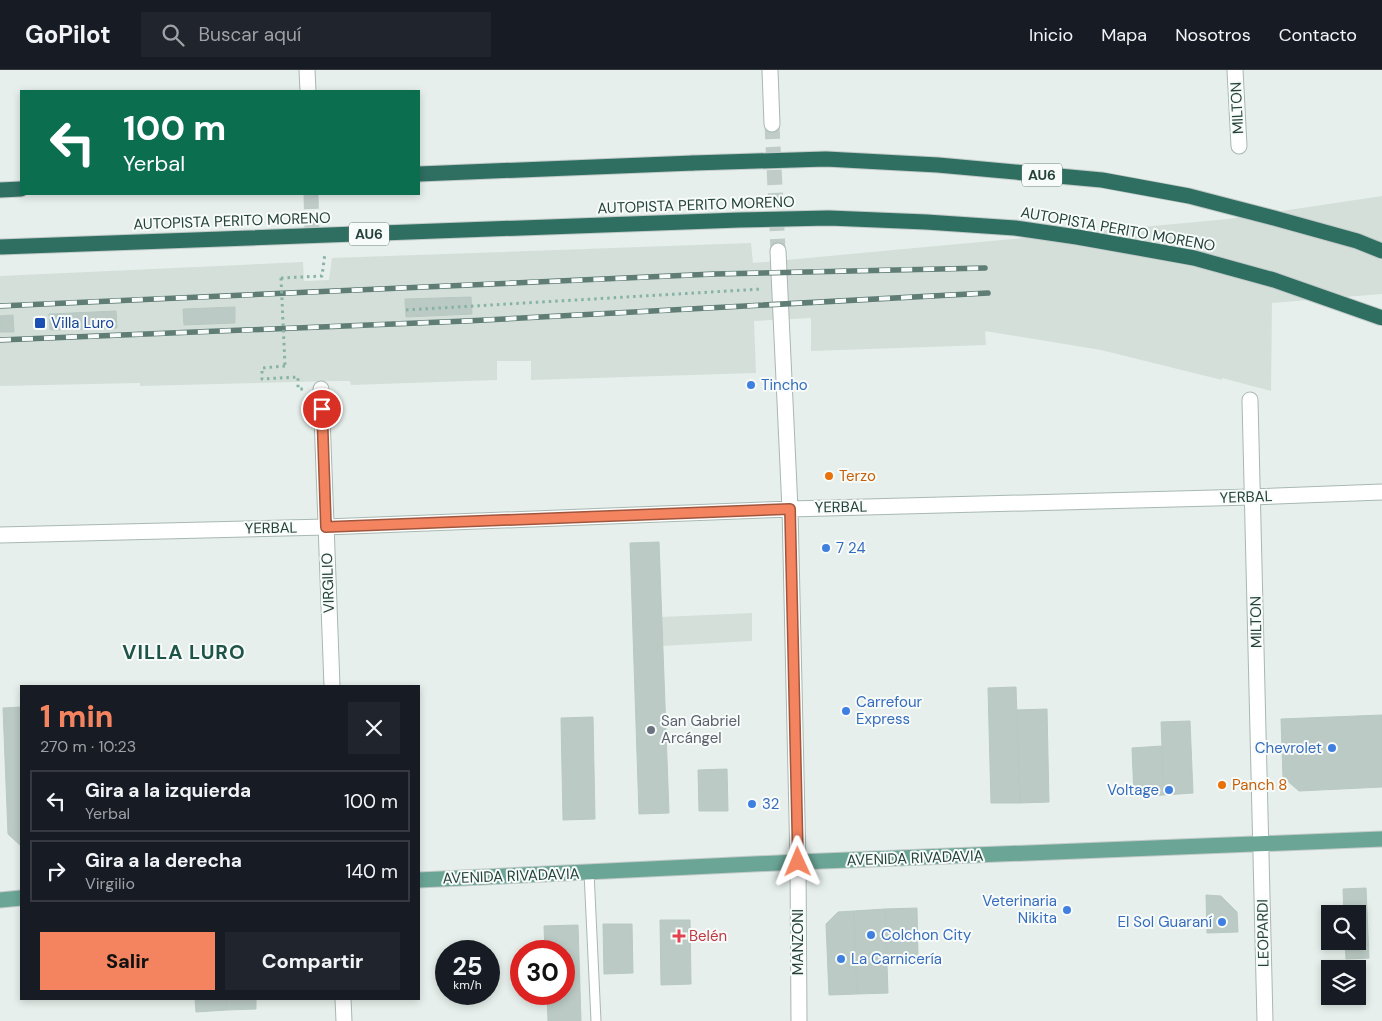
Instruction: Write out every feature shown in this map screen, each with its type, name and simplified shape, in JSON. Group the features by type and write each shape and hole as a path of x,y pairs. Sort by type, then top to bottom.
{"highway":[{"name":"AU6","path":"420,174 826,159 938,165 1102,180 1189,196 1347,238 1382,251"},
{"path":"0,190 20,189"},
{"name":"AUTOPISTA PERITO MORENO","path":"0,247 748,220 829,218 926,222 1024,229 1194,258 1274,280 1382,318"}],"main road":[{"name":"AVENIDA RIVADAVIA","path":"420,880 798,862 1382,839"},
{"path":"0,900 20,898"}],"street":[{"path":"307,70 308,90"},
{"path":"770,70 772,124"},
{"name":"MILTON","path":"1235,70 1239,146"},
{"name":"MANZONI","path":"778,251 790,509 798,862 799,1021"},
{"name":"VIRGILIO","path":"321,389 332,685"},
{"name":"MILTON","path":"1250,400 1261,845"},
{"name":"YERBAL","path":"0,535 326,527 790,509 1382,492"},
{"name":"LEOPARDI","path":"1261,845 1265,1021"},
{"path":"343,1000 344,1021"}],"lane":[{"path":"589,872 596,1021"}],"path":[{"path":"298,377 262,379 262,368 285,366 281,278 322,276"},
{"path":"406,310 780,288"}],"shaded area":[{"path":"1382,196 1382,294 1272,303 1271,391 1101,350 985,331 986,345 811,351 811,318 754,321 756,373 531,380 531,361 497,361 497,380 351,385 350,381 335,381 140,386 140,383 0,386 0,276 303,262 304,281 329,280 332,258 751,243 753,263 1228,219"},
{"path":"752,613 752,641 662,646 661,617"}],"building":[{"path":"471,297 472,314 406,317 405,299"},
{"path":"235,307 235,323 184,325 183,309"},
{"path":"116,311 117,328 50,330 49,314"},
{"path":"13,315 14,332 0,332 0,316"},
{"name":"San Gabriel Arcángel","path":"659,542 669,813 639,814 630,543"},
{"path":"1016,687 1020,803 991,803 988,688"},
{"path":"20,707 20,845 8,834 3,708"},
{"path":"1047,709 1049,802 1020,803 1017,710"},
{"name":"Chevrolet","path":"1382,715 1382,787 1299,791 1283,777 1281,719"},
{"path":"593,717 595,819 563,820 561,718"},
{"path":"1190,721 1193,793 1164,795 1161,722"},
{"path":"1162,746 1164,795 1134,796 1132,748"},
{"path":"727,769 728,811 699,811 698,770"},
{"path":"1366,888 1369,958 1346,959 1346,950 1366,950 1366,905 1344,905 1343,889"},
{"name":"El Sol Guaraní","path":"1206,895 1221,896 1237,912 1238,932 1207,933"},
{"path":"917,908 918,958 887,959 885,909"},
{"name":"Colchon City","path":"885,909 888,993 857,994 854,911"},
{"name":"La Carnicería","path":"854,911 857,994 829,995 826,924 838,912"},
{"path":"660,920 690,920 691,984 661,985"},
{"path":"603,924 632,924 633,973 604,974"},
{"path":"578,925 581,1021 548,1021 547,1005 575,1005 575,940 545,940 544,926"},
{"path":"195,1000 226,1000 227,1010 196,1012"},
{"path":"226,1000 256,1000 256,1009 227,1010"}],"tunnel":[{"path":"772,124 778,251"},
{"path":"311,195 312,232"}],"railway":[{"path":"0,306 714,274 985,268"},
{"path":"0,340 466,321 988,293"}],"place":[{"name":"Villa Luro","path":"40,323"},
{"name":"Tincho","path":"751,385"},
{"name":"Terzo","path":"829,476"},
{"name":"7 24","path":"826,548"},
{"name":"Carrefour Express","path":"846,711"},
{"name":"San Gabriel Arcángel","path":"651,730"},
{"name":"Chevrolet","path":"1332,748"},
{"name":"Panch 8","path":"1222,785"},
{"name":"Voltage","path":"1169,790"},
{"name":"32","path":"752,804"},
{"name":"Veterinaria Nikita","path":"1067,910"},
{"name":"El Sol Guaraní","path":"1222,922"},
{"name":"Colchon City","path":"871,935"},
{"name":"Belén","path":"679,936"},
{"name":"La Carnicería","path":"841,959"}],"district":[{"name":"VILLA LURO","path":"184,652"}],"route":[{"path":"322,409 326,527 790,509 798,862"}]}
